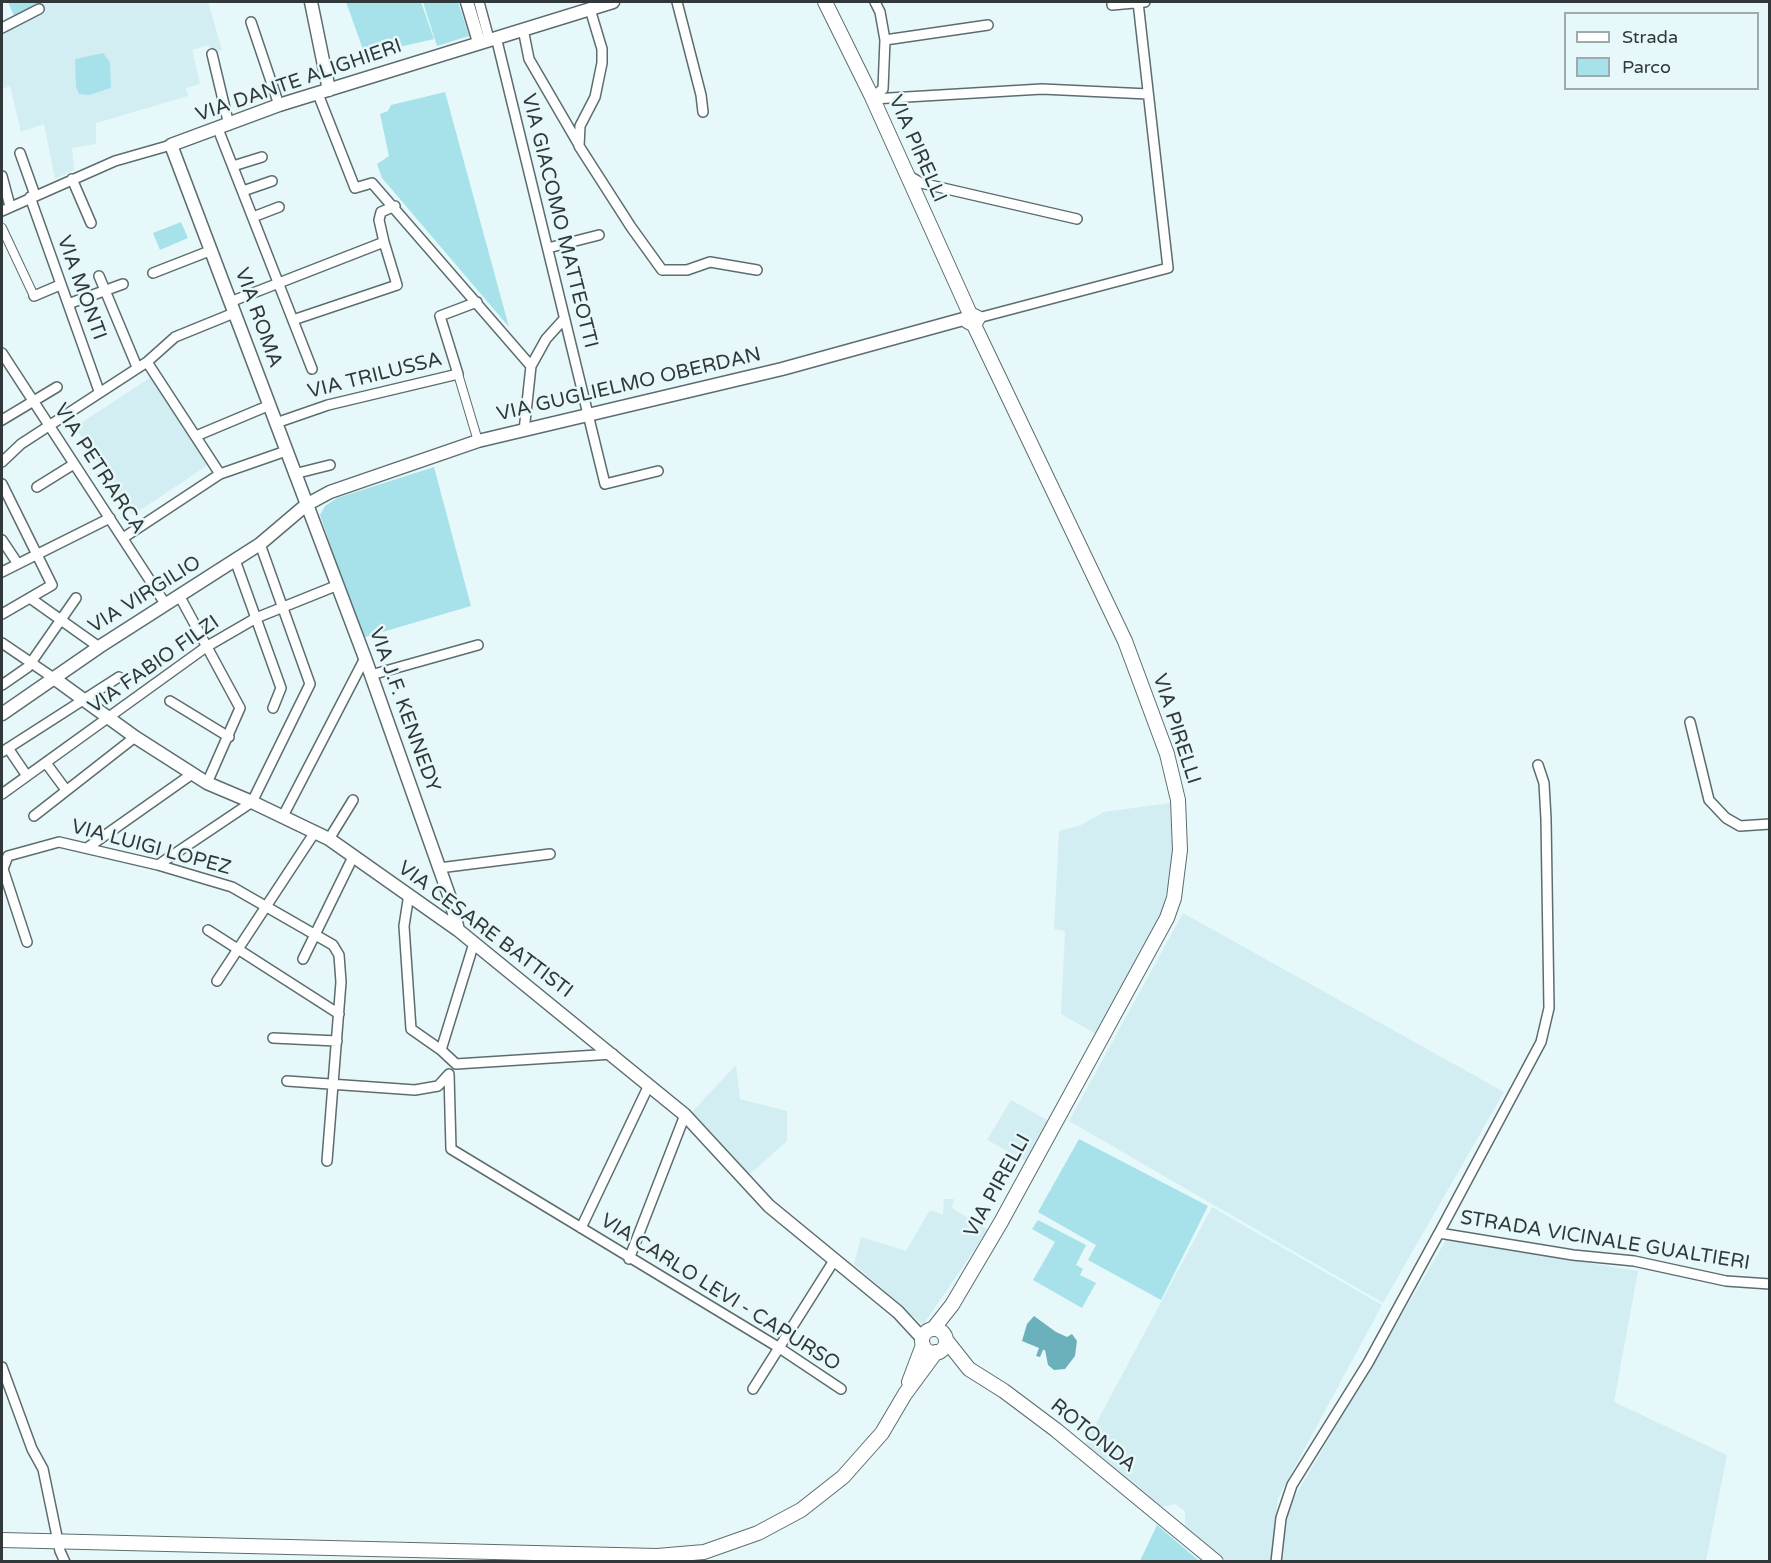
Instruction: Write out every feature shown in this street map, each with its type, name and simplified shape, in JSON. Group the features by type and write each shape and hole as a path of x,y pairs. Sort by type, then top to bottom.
{"main road":[{"name":"VIA PIRELLI","path":"825,2 1125,641 1167,754 1178,800 1180,850 1174,898 1167,918 1001,1222 952,1305 927,1336 905,1394"},
{"name":"VIA PIRELLI","path":"946,1339 952,1305"},
{"path":"2,1540 657,1556 704,1552 758,1533 801,1510 843,1477 867,1453 905,1394 937,1352 943,1349 946,1339 943,1332 927,1336 926,1350 937,1352 969,1369"},
{"name":"ROTONDA","path":"946,1339 969,1369 1004,1391 1056,1430 1216,1562"}],"street":[{"path":"311,2 324,92 355,188 372,183 395,206 531,366"},
{"path":"467,2 488,40"},
{"name":"VIA GIACOMO MATTEOTTI","path":"479,2 548,248 605,484 658,471"},
{"name":"VIA DANTE ALIGHIERI","path":"6,208 115,161 171,145 279,105 523,29 582,8 613,2"},
{"path":"677,2 701,95 703,112"},
{"path":"872,98 883,89 885,40 880,12 875,2"},
{"path":"872,98 1042,89 1148,94 1142,2 1112,5 1112,2"},
{"path":"579,146 580,126 595,97 602,63 602,50 582,8"},
{"path":"2,28 39,9"},
{"path":"251,22 279,105"},
{"path":"885,40 988,25"},
{"path":"523,29 529,59 579,146 662,270 687,270 710,262 757,270"},
{"path":"212,54 223,127 233,166 312,369"},
{"name":"VIA GUGLIELMO OBERDAN","path":"306,505 330,492 478,441 782,369 1168,268 1148,94"},
{"name":"VIA ROMA","path":"171,145 306,505"},
{"name":"VIA MONTI","path":"20,153 60,285 99,391"},
{"path":"233,166 262,157"},
{"path":"2,176 6,208"},
{"path":"908,176 921,183 1077,219"},
{"path":"72,179 91,222"},
{"path":"243,191 272,180"},
{"path":"293,320 397,285 379,220 381,212 395,206"},
{"path":"253,217 279,207"},
{"path":"2,228 34,296 60,285"},
{"path":"548,248 598,235"},
{"path":"2,462 21,444 99,391 147,362 175,337 278,284 384,242"},
{"path":"153,273 212,250"},
{"path":"99,276 137,367"},
{"path":"68,304 123,284"},
{"name":"VIA TRILUSSA","path":"276,423 328,405 458,374 440,316 477,302"},
{"path":"524,431 531,366 546,339 564,319"},
{"name":"VIA PETRARCA","path":"2,353 166,605"},
{"path":"147,362 220,474"},
{"path":"458,374 478,441"},
{"path":"2,420 57,387"},
{"path":"196,436 270,405"},
{"path":"123,538 220,474 286,451"},
{"path":"37,487 74,464"},
{"path":"294,474 330,465"},
{"path":"2,484 52,585 2,614"},
{"name":"VIA VIRGILIO","path":"2,714 56,679 99,647 260,544 306,505"},
{"name":"VIA J.F. KENNEDY","path":"306,505 365,658 440,868 458,930"},
{"path":"2,572 110,518"},
{"path":"2,540 18,564"},
{"path":"158,865 252,802 310,684 260,544"},
{"path":"235,560 281,688 273,708"},
{"name":"VIA FABIO FILZI","path":"2,794 207,647 256,618 338,585"},
{"path":"180,597 240,708 207,783"},
{"path":"30,598 99,647"},
{"path":"2,685 28,667 76,598"},
{"name":"VIA CESARE BATTISTI","path":"2,643 135,737 192,774 329,839 458,930 685,1115 768,1206 927,1336"},
{"path":"371,675 478,645"},
{"path":"2,656 10,649"},
{"path":"283,816 365,658"},
{"path":"27,776 5,750 119,676"},
{"path":"170,701 229,737"},
{"path":"1690,722 1709,800 1726,818 1740,826 1770,824"},
{"path":"34,816 135,737"},
{"path":"46,763 66,790"},
{"path":"1439,1233 1541,1042 1549,1008 1546,819 1544,783 1538,765"},
{"path":"87,848 192,774"},
{"path":"329,839 353,800"},
{"path":"217,981 315,832"},
{"name":"VIA LUIGI LOPEZ","path":"5,854 51,842 158,865 232,887 333,945 339,955 341,982 339,1014"},
{"path":"5,854 3,870 27,942"},
{"path":"440,868 550,854"},
{"path":"303,959 354,855"},
{"path":"409,894 404,926 411,1029 441,1050 456,1064 613,1054"},
{"path":"208,930 339,1014 327,1161"},
{"path":"441,1050 474,943"},
{"path":"273,1038 337,1041"},
{"path":"287,1081 415,1090 438,1086 456,1064"},
{"name":"VIA CARLO LEVI - CAPURSO","path":"450,1074 451,1149 777,1347 841,1389"},
{"path":"580,1228 649,1085"},
{"path":"629,1259 685,1115"},
{"name":"STRADA VICINALE GUALTIERI","path":"1276,1562 1281,1518 1292,1485 1368,1363 1439,1233 1573,1255 1634,1261 1726,1281 1770,1284"},
{"path":"753,1389 777,1347 835,1259"},
{"path":"2,1367 32,1449 43,1469 64,1562"}],"shaded area":[{"path":"208,2 222,50 212,54 209,45 192,50 200,84 186,88 188,96 96,123 96,144 72,148 74,170 55,179 44,124 21,132 10,86 2,89 2,34 45,13 39,3"},
{"path":"151,377 208,465 133,515 75,427"},
{"path":"1170,803 1173,858 1162,913 1096,1034 1061,1014 1065,931 1054,929 1059,831 1081,825 1104,812"},
{"path":"1183,913 1504,1092 1383,1303 1069,1121"},
{"path":"736,1065 740,1099 787,1111 787,1141 749,1175 692,1112"},
{"path":"1011,1100 1049,1121 1026,1161 987,1140"},
{"path":"944,1199 954,1199 952,1208 988,1230 923,1325 854,1264 861,1237 906,1251 930,1210 943,1215"},
{"path":"1212,1207 1382,1305 1278,1498 1271,1561 1226,1561 1185,1526 1185,1511 1175,1504 1161,1507 1085,1444"},
{"path":"1446,1240 1638,1271 1614,1402 1727,1455 1706,1561 1279,1562 1285,1513"},
{"path":"1034,1316 1056,1332 1067,1337 1072,1334 1077,1341 1075,1356 1065,1369 1054,1370 1048,1365 1045,1350 1040,1357 1036,1356 1039,1348 1022,1341 1027,1324"}],"green space":[{"path":"8,2 42,2 14,16"},
{"path":"346,2 421,2 434,39 365,55"},
{"path":"423,2 458,2 469,36 437,46"},
{"path":"103,53 110,62 111,88 89,95 79,94 76,87 75,59"},
{"path":"445,92 509,327 382,178 377,164 389,156 380,114 388,111 391,105"},
{"path":"181,222 188,238 160,250 153,233"},
{"path":"434,467 471,606 362,638 320,515 325,506 337,498"},
{"path":"1079,1139 1208,1206 1161,1300 1088,1260 1096,1245 1038,1212"},
{"path":"1038,1220 1086,1245 1076,1265 1083,1269 1080,1275 1096,1283 1082,1308 1033,1280 1055,1242 1032,1229"},
{"path":"1157,1525 1198,1560 1140,1561"}]}
